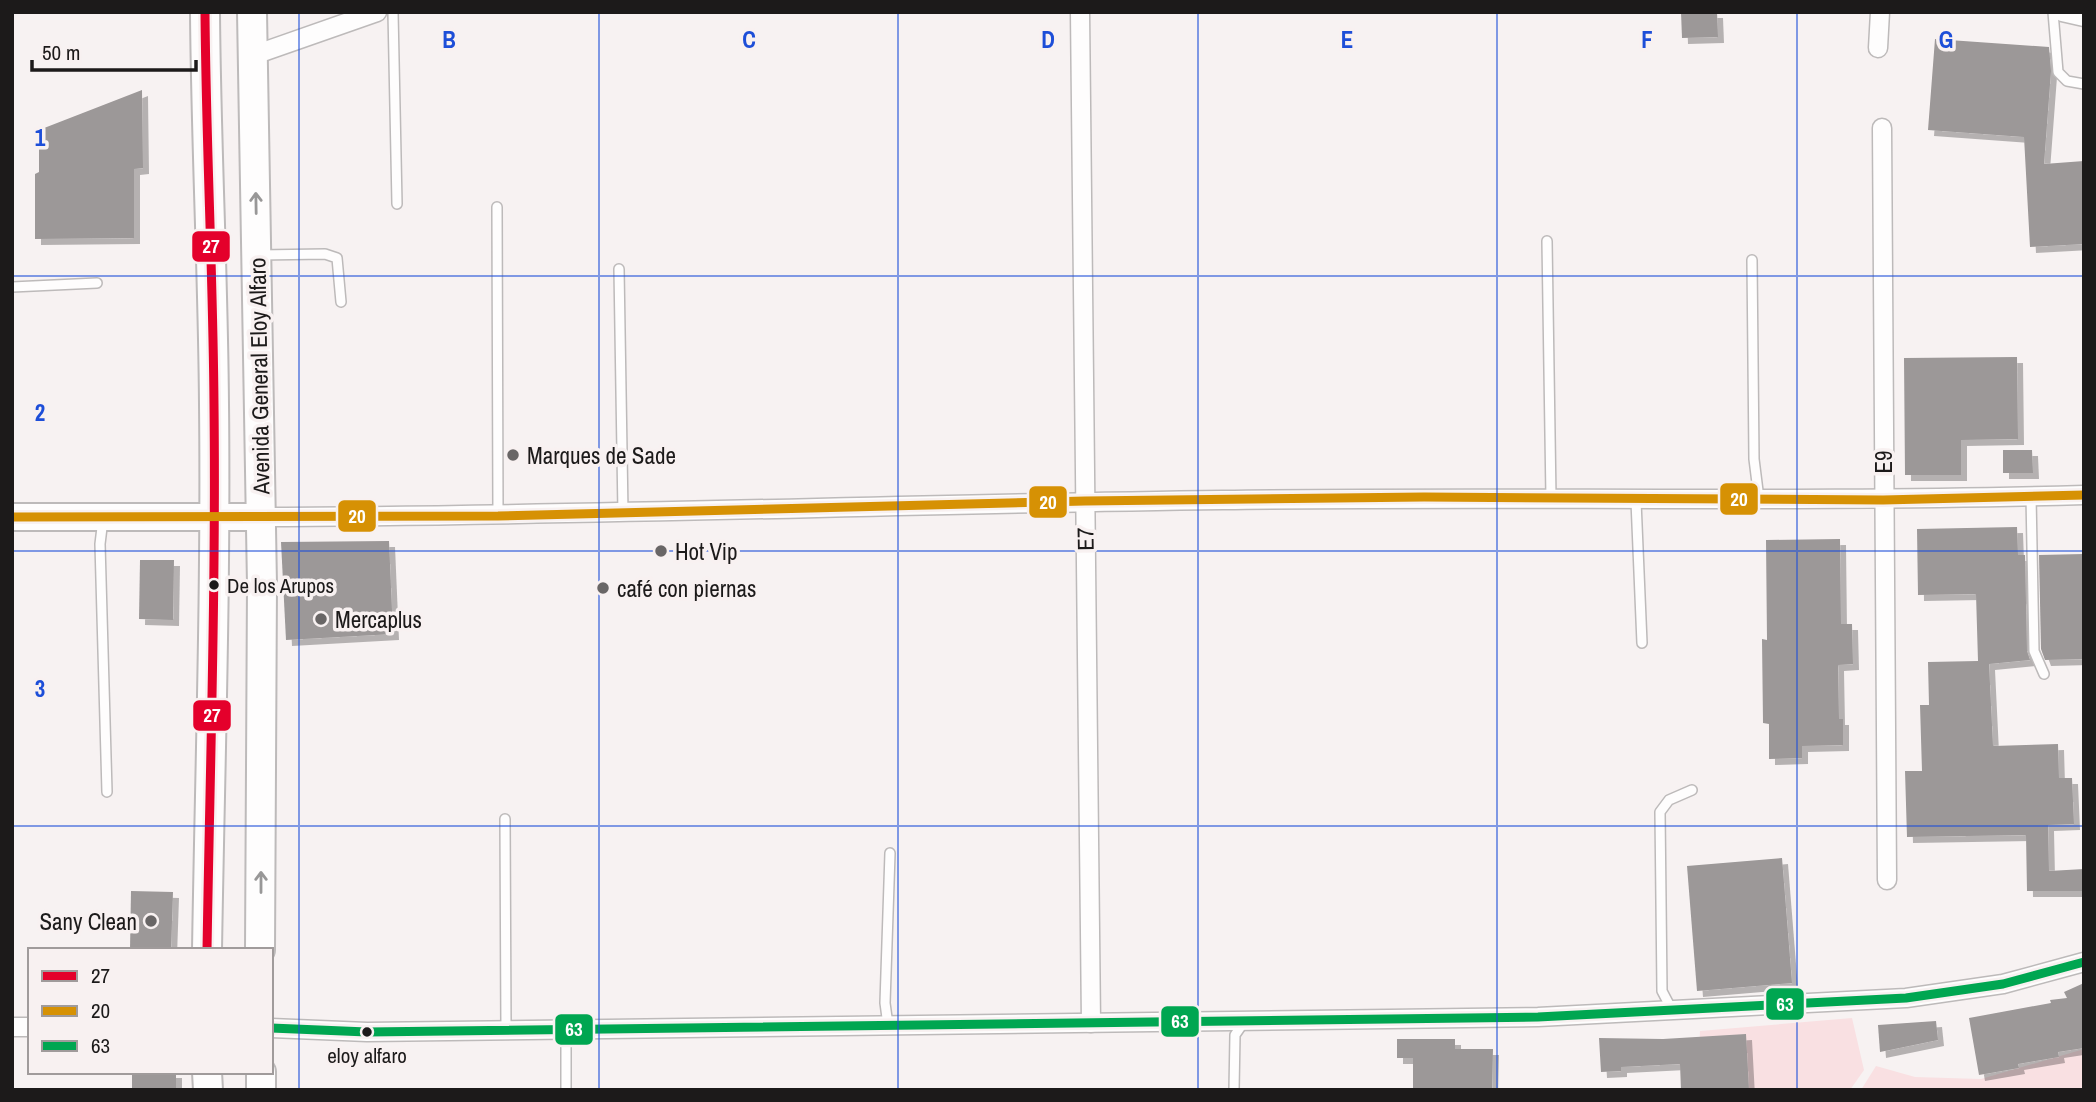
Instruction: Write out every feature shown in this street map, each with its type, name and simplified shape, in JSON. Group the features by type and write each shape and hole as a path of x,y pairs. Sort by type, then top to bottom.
{"main road":[{"name":"Avenida General Eloy Alfaro","path":"205,12 215,517 207,948"},
{"name":"Avenida General Eloy Alfaro","path":"252,12 261,517 260,948"}],"street":[{"path":"254,55 377,12"},
{"name":"E7","path":"1080,12 1091,1023"},
{"path":"1878,48 1880,12"},
{"path":"2062,12 2084,17"},
{"name":"E9","path":"1882,128 1887,880"},
{"path":"12,517 498,516 1085,501 1551,498 1636,501 1883,500 2084,495"},
{"path":"273,1028 367,1032 1538,1017 1906,998 2003,984 2084,962"}],"lane":[{"path":"393,12 397,204"},
{"path":"2053,12 2058,72 2067,81 2084,84"},
{"path":"497,206 498,516"},
{"path":"1547,241 1551,498"},
{"path":"257,255 326,254 337,258 341,302"},
{"path":"1752,260 1754,434 1759,500"},
{"path":"620,269 623,513"},
{"path":"12,287 97,283"},
{"path":"2031,496 2034,651 2043,674"},
{"path":"1636,501 1642,643"},
{"path":"12,508 12,517"},
{"path":"103,517 100,544 107,792"},
{"path":"1672,1010 1662,990 1660,812 1669,800 1692,790"},
{"path":"505,819 506,1029"},
{"path":"888,1025 886,1003 890,853"},
{"path":"1234,1090 1235,1035 1244,1021"},
{"path":"566,1029 566,1090"}],"shaded area":[{"path":"1852,1018 1864,1070 1850,1090 1698,1090 1700,1031"},
{"path":"2084,1049 2084,1090 1861,1090 1876,1066 1915,1077 1981,1079"}],"building":[{"path":"1681,12 1717,12 1718,37 1682,38"},
{"path":"1935,39 2049,47 2051,71 2044,164 2084,161 2084,244 2030,247 2024,137 1928,130"},
{"path":"142,90 143,168 134,169 134,238 35,239 35,174 39,172 39,130"},
{"path":"2017,357 2018,439 1961,440 1961,475 1905,475 1904,358"},
{"path":"2003,450 2032,450 2033,473 2003,473"},
{"path":"2017,527 2018,555 2025,555 2027,651 2030,660 1989,664 1993,746 2058,744 2059,778 2072,778 2074,824 2048,825 2049,871 2084,869 2084,891 2027,891 2026,835 1907,837 1905,771 1922,771 1920,705 1929,705 1928,662 1978,661 1976,594 1918,595 1917,529"},
{"path":"1840,539 1841,624 1852,624 1853,664 1838,665 1839,719 1843,719 1843,745 1802,746 1802,758 1769,759 1769,724 1763,723 1762,639 1767,640 1766,540"},
{"path":"389,541 393,634 286,640 281,542"},
{"path":"2084,554 2084,659 2045,660 2041,649 2039,555"},
{"path":"140,560 174,560 173,620 139,619"},
{"path":"1782,858 1792,983 1697,991 1687,866"},
{"name":"Sany Clean","path":"131,891 173,892 171,948 130,948"},
{"path":"2084,983 2084,1048 2058,1052 2059,1057 2018,1064 2019,1068 1979,1075 1969,1018 2051,1003 2050,1000 2067,998 2064,992"},
{"path":"1936,1021 1938,1040 1880,1052 1878,1025"},
{"path":"1746,1034 1749,1090 1681,1090 1680,1064 1621,1067 1621,1071 1601,1072 1599,1038 1663,1039"},
{"path":"1397,1039 1455,1039 1455,1049 1493,1049 1492,1090 1413,1090 1413,1058 1397,1058"},
{"path":"132,1074 176,1074 176,1090 132,1090"}],"transit line":[{"name":"27","path":"205,12 214,472 207,948"},
{"name":"20","path":"12,517 498,516 1085,501 1424,497 1883,500 2084,495"},
{"name":"63","path":"273,1028 367,1032 1538,1017 1906,998 2003,984 2084,962"}],"place":[{"name":"Marques de Sade","path":"513,455"},
{"name":"Hot Vip","path":"661,551"},
{"name":"De los Arupos","path":"214,585"},
{"name":"café con piernas","path":"603,588"},
{"name":"Mercaplus","path":"321,619"},
{"name":"Sany Clean","path":"151,921"},
{"name":"eloy alfaro","path":"367,1032"}]}
